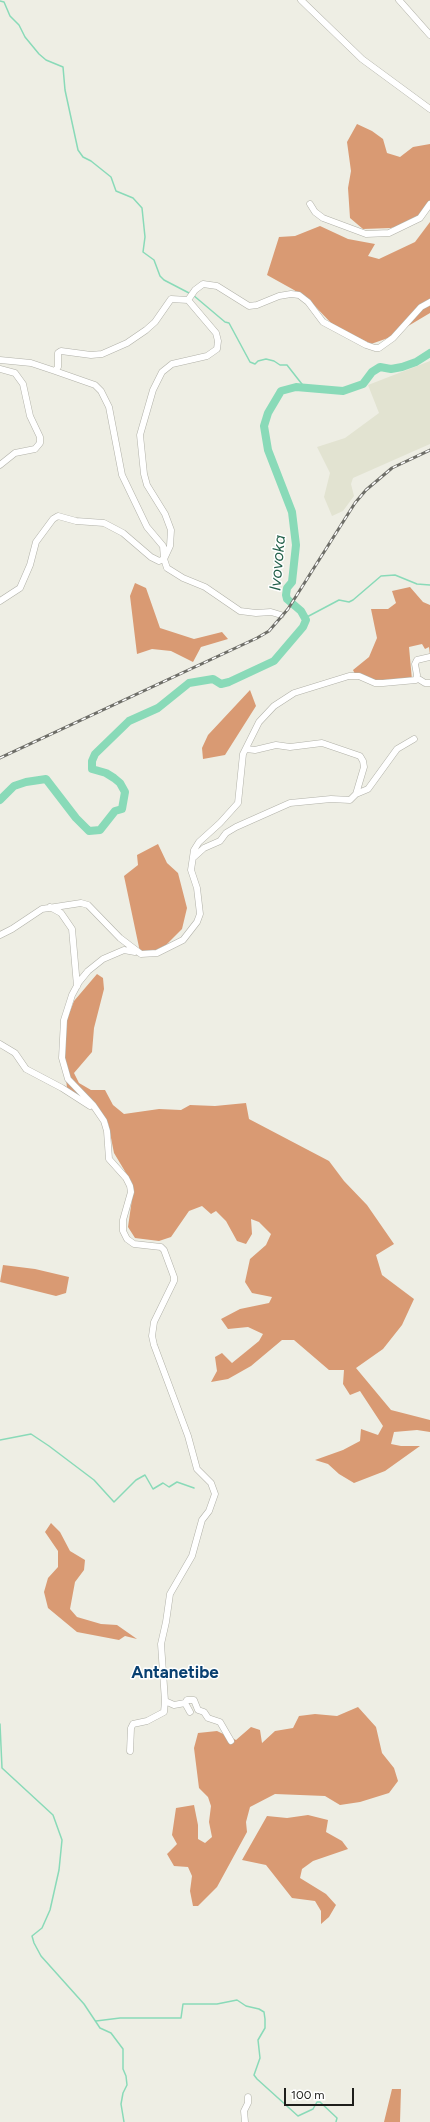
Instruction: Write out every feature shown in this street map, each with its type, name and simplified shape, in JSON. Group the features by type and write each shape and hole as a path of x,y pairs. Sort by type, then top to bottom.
{"street":[{"path":"301,0 362,59 430,109"},
{"path":"399,0 430,35"},
{"path":"310,204 315,212 323,218 366,234 389,233 420,218 430,204"},
{"path":"188,299 194,290 204,284 217,286 249,306 257,305 279,296 291,294 299,295 308,302 323,322 366,345 375,348 379,348 393,338 421,307 430,302"},
{"path":"54,371 58,366 58,354 61,351 91,355 102,354 127,343 146,330 155,322 171,299 188,299"},
{"path":"164,560 170,546 171,530 165,514 146,480 140,435 153,390 162,372 172,364 207,356 217,349 218,341 216,333 188,299"},
{"path":"0,360 31,363 95,385 101,391 109,408 122,475 147,527 163,546 164,560 167,568 176,574 205,587 240,611 256,613 271,612 281,615"},
{"path":"0,370 15,373 23,384 30,416 40,437 40,443 35,449 15,453 0,465"},
{"path":"0,601 20,588 30,565 36,542 53,518 58,516 76,521 104,523 123,533 151,557 159,561 164,560"},
{"path":"430,656 417,660 415,664 417,678 425,683 430,683"},
{"path":"130,1751 131,1728 133,1724 147,1721 164,1712 165,1701 161,1644 170,1594 192,1556 202,1520 211,1506 215,1494 211,1482 197,1469 192,1446 154,1345 154,1322 174,1282 174,1277 164,1250 161,1247 134,1244 127,1239 123,1231 123,1220 131,1192 130,1186 126,1178 109,1159 107,1131 104,1121 68,1079 62,1058 64,1020 77,986 88,971 103,959 124,950 141,954 157,953 183,940 197,922 200,914 199,900 191,870 192,860 199,842 220,823 238,803 242,759 259,722 274,706 294,693 349,676 359,676 375,683 410,682 417,678"},
{"path":"192,860 198,852 220,841 226,833 236,827 290,803 331,799 344,801 350,800 356,794 368,789 397,749 414,740"},
{"path":"246,749 255,750 276,745 310,746 314,743 322,743 343,749 360,756 363,761 364,767 356,794"},
{"path":"0,935 12,929 33,914 50,907 71,904 88,905 136,952"},
{"path":"50,907 61,913 72,929 77,986"},
{"path":"0,1044 15,1053 26,1069 62,1088 96,1110"},
{"path":"165,1701 174,1705 185,1703 189,1699 194,1700 198,1710 204,1712 208,1718 220,1722 231,1741"},
{"path":"185,1703 190,1712"},
{"path":"244,2122 244,2111 248,2102 248,2097"}],"shaded area":[{"path":"357,124 372,131 383,139 387,153 400,157 413,147 430,144 430,206 419,220 391,228 363,229 350,218 348,188 351,171 347,142"},
{"path":"430,222 430,313 388,338 371,344 333,325 311,302 294,290 267,275 279,237 295,236 320,226 348,239 375,244 368,256 379,259 415,242"},
{"path":"430,361 430,444 353,478 351,484 354,496 343,511 332,516 324,497 330,473 317,447 345,438 379,413 368,385"},
{"path":"135,583 146,588 160,628 194,639 222,632 228,639 201,647 193,662 171,651 152,649 137,654 130,596"},
{"path":"410,587 423,602 430,605 430,655 429,647 425,649 422,644 409,647 412,680 372,680 355,674 353,670 369,657 377,638 371,609 388,609 396,603 392,591"},
{"path":"250,690 256,706 225,755 203,759 202,748 208,735"},
{"path":"158,844 167,863 178,873 187,908 182,929 166,945 156,950 140,952 124,876 138,865 137,855"},
{"path":"97,974 103,978 104,989 94,1028 92,1052 74,1073 79,1083 91,1090 105,1090 113,1105 124,1114 159,1109 181,1110 190,1105 215,1106 246,1103 249,1119 329,1161 344,1181 367,1205 394,1244 376,1255 382,1275 414,1299 402,1325 383,1349 356,1368 391,1410 430,1420 430,1432 417,1430 394,1432 391,1444 401,1446 420,1446 385,1471 354,1483 339,1474 328,1464 315,1460 343,1450 360,1441 361,1429 378,1435 383,1426 360,1391 350,1395 343,1384 344,1370 329,1370 294,1340 282,1340 251,1366 228,1379 211,1382 217,1371 215,1357 222,1353 232,1363 259,1341 263,1334 248,1327 228,1329 221,1319 240,1309 269,1303 272,1297 252,1293 245,1282 250,1259 266,1245 271,1234 259,1222 251,1219 252,1234 246,1244 237,1241 226,1221 216,1211 211,1214 202,1206 189,1211 171,1237 159,1241 135,1238 128,1227 133,1192 132,1183 114,1153 108,1123 94,1105 67,1088 63,1051 67,1019 74,1001"},
{"path":"3,1265 35,1269 69,1277 66,1293 56,1296 0,1282"},
{"path":"51,1523 60,1532 70,1551 85,1560 84,1570 75,1582 70,1609 77,1617 101,1624 117,1625 137,1639 125,1636 119,1640 77,1632 48,1608 44,1592 48,1578 58,1567 58,1551 45,1532"},
{"path":"358,1707 376,1727 382,1753 394,1768 398,1781 389,1793 360,1802 340,1805 325,1796 275,1794 250,1807 246,1822 247,1832 217,1887 198,1906 193,1906 190,1891 192,1876 188,1867 174,1866 167,1854 177,1844 172,1835 176,1808 194,1805 198,1825 198,1839 205,1843 212,1837 209,1822 211,1806 208,1797 199,1788 194,1748 198,1733 217,1731 236,1740 251,1727 260,1730 262,1743 275,1731 293,1728 299,1716 315,1714 337,1716"},
{"path":"308,1815 328,1820 326,1832 342,1841 348,1849 313,1861 302,1869 300,1878 326,1894 336,1905 329,1917 321,1924 321,1911 315,1901 292,1898 266,1865 242,1860 267,1816 287,1818"},
{"path":"392,2089 401,2089 400,2122 384,2122"}],"waterway":[{"path":"0,1 4,2 10,16 19,25 25,37 39,54 46,60 63,67 65,90 78,150 83,157 91,161 111,177 116,191 133,198 142,208 145,237 143,252 154,260 160,276 164,280 189,293"},
{"path":"193,295 225,322 229,323 250,362 255,364 258,361 266,359 274,361 280,365 287,365 305,388"},
{"name":"Ivovoka","path":"0,800 14,786 26,782 46,779 76,818 89,831 100,830 115,811 122,809 125,792 120,783 114,778 106,773 92,769 92,761 95,754 129,721 158,708 189,683 213,679 221,684 229,682 274,661 303,627 306,620 301,611 287,599 286,595 287,588 292,582 296,545 292,512 268,450 264,426 268,413 281,391 296,387 343,391 363,384 372,372 380,367 391,369 402,367 416,362 430,353"},
{"path":"305,618 339,600 349,602 353,600 381,576 395,575 417,584 430,585"},
{"path":"0,1440 31,1434 94,1480 114,1502 136,1480 145,1475 153,1489 163,1483 169,1487 177,1482 194,1488"},
{"path":"0,1724 2,1768 53,1815 62,1840 59,1870 50,1910 42,1928 32,1936 34,1943 41,1956 84,2004 100,2028 111,2033 123,2049 123,2069 126,2076 127,2085 123,2093 121,2104 124,2122"},
{"path":"96,2021 120,2018 181,2018 183,2004 217,2004 237,2000 246,2006 259,2009 264,2012 265,2028 258,2040 260,2058 254,2075 298,2116 313,2109 317,2102 320,2102 337,2118 336,2122"}],"railway":[{"path":"0,758 257,638 269,631 288,609 355,503 366,490 392,468 430,450"}],"district":[{"name":"Antanetibe","path":"175,1673"}]}
